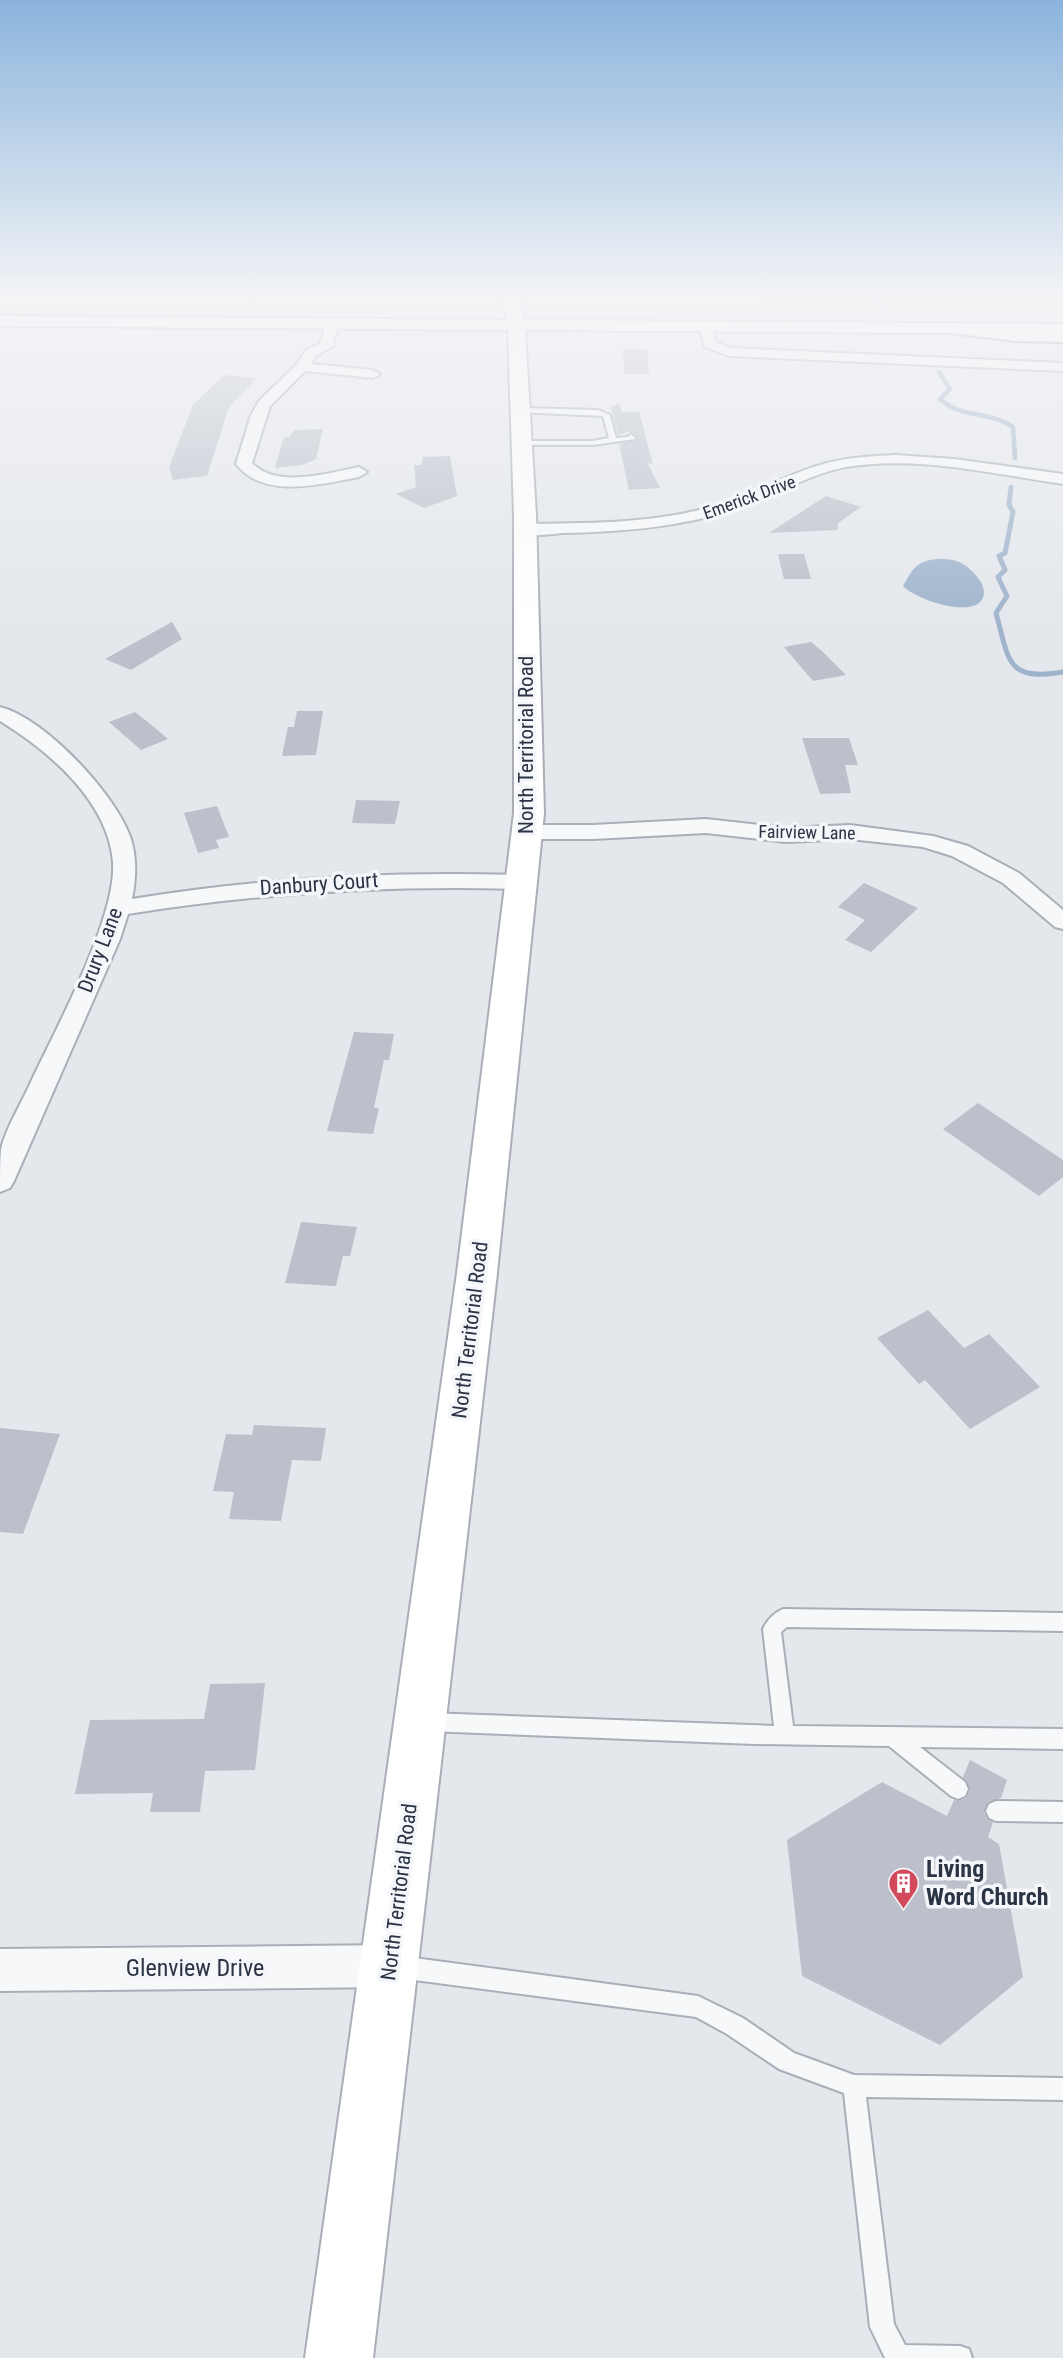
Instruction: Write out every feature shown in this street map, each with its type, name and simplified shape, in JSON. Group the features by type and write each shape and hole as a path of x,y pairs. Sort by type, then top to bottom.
{"main road":[{"name":"North Territorial Road","path":"339,2358 391,1966 477,1273 527,832 530,785 520,407"}],"street":[{"path":"263,407 244,460 246,468 257,475 291,481 309,481 359,472"},
{"name":"Emerick Drive","path":"525,522 630,527 683,520 734,505 831,467 866,461 914,462 1063,480"},
{"name":"Drury Lane","path":"0,713 26,728 68,765 103,806 122,842 124,862 118,908 107,939 0,1181"},
{"name":"Fairview Lane","path":"527,832 593,832 706,825 786,835 850,832 925,841 960,852 1011,878 1063,922"},
{"name":"Danbury Court","path":"118,908 216,893 324,882 419,879 521,882"},
{"name":"Glenview Drive","path":"0,1970 391,1966"}],"lane":[{"path":"521,427 583,411 606,415 613,440"},
{"path":"521,427 592,443 632,439 631,436"},
{"path":"784,1734 772,1629 783,1618 1063,1622"},
{"path":"420,1722 784,1734 1063,1739"},
{"path":"891,1736 958,1790"},
{"path":"996,1811 1063,1812"},
{"path":"391,1966 698,2007 735,2026 787,2061 853,2086 1063,2089"},
{"path":"853,2086 882,2327 898,2357 960,2358"}],"water":[{"path":"937,559 959,562 969,568 982,584 984,596 981,601 965,607 954,607 930,601 903,586 916,567"}],"building":[{"path":"192,407 229,407 207,476 173,480 169,467"},
{"path":"611,407 620,407 622,412 639,412 653,465 647,462 660,488 629,490 619,444 639,439 631,431 618,435"},
{"path":"323,429 316,459 302,465 275,468 284,437 289,437 295,430"},
{"path":"450,456 457,496 424,508 396,494 416,487 414,465 421,465 423,457"},
{"path":"826,496 861,507 838,523 837,530 769,533"},
{"path":"778,554 804,554 811,579 784,579"},
{"path":"172,622 182,639 131,670 105,659"},
{"path":"811,642 846,675 813,681 784,647"},
{"path":"297,711 323,711 316,755 282,756 288,727 294,727"},
{"path":"135,712 168,739 141,750 109,722"},
{"path":"802,738 849,738 858,765 845,765 851,793 820,794"},
{"path":"356,800 400,801 395,824 352,823"},
{"path":"217,806 229,837 216,840 219,848 198,853 184,813"},
{"path":"864,883 918,908 871,952 845,940 865,920 838,907"},
{"path":"354,1032 394,1034 389,1060 384,1060 374,1108 379,1108 373,1134 327,1131"},
{"path":"978,1103 1063,1160 1063,1177 1039,1196 943,1129"},
{"path":"301,1222 357,1227 350,1256 343,1256 336,1286 285,1283"},
{"path":"928,1310 964,1348 989,1334 1040,1387 970,1429 925,1380 919,1384 877,1338"},
{"path":"254,1425 326,1428 321,1461 292,1460 281,1521 229,1519 234,1492 213,1491 226,1434 252,1435"},
{"path":"0,1428 60,1434 23,1534 0,1532"},
{"path":"265,1683 255,1770 205,1771 200,1812 150,1812 153,1793 75,1794 90,1720 204,1719 210,1684"},
{"name":"Living Word Church","path":"970,1760 1007,1780 1001,1798 988,1802 984,1812 987,1819 993,1822 988,1837 999,1844 1023,1977 940,2045 802,1976 787,1840 882,1782 947,1816 954,1800 966,1798 970,1790 963,1777"}],"waterway":[{"path":"952,407 1013,427 1015,458"},
{"path":"1011,487 1009,505 1013,512 1005,553 999,556 1005,570 998,577 1007,596 996,613 1004,643 1013,664 1020,670 1030,674 1063,672"}],"place":[{"name":"Living Word Church","path":"903,1910"}]}
